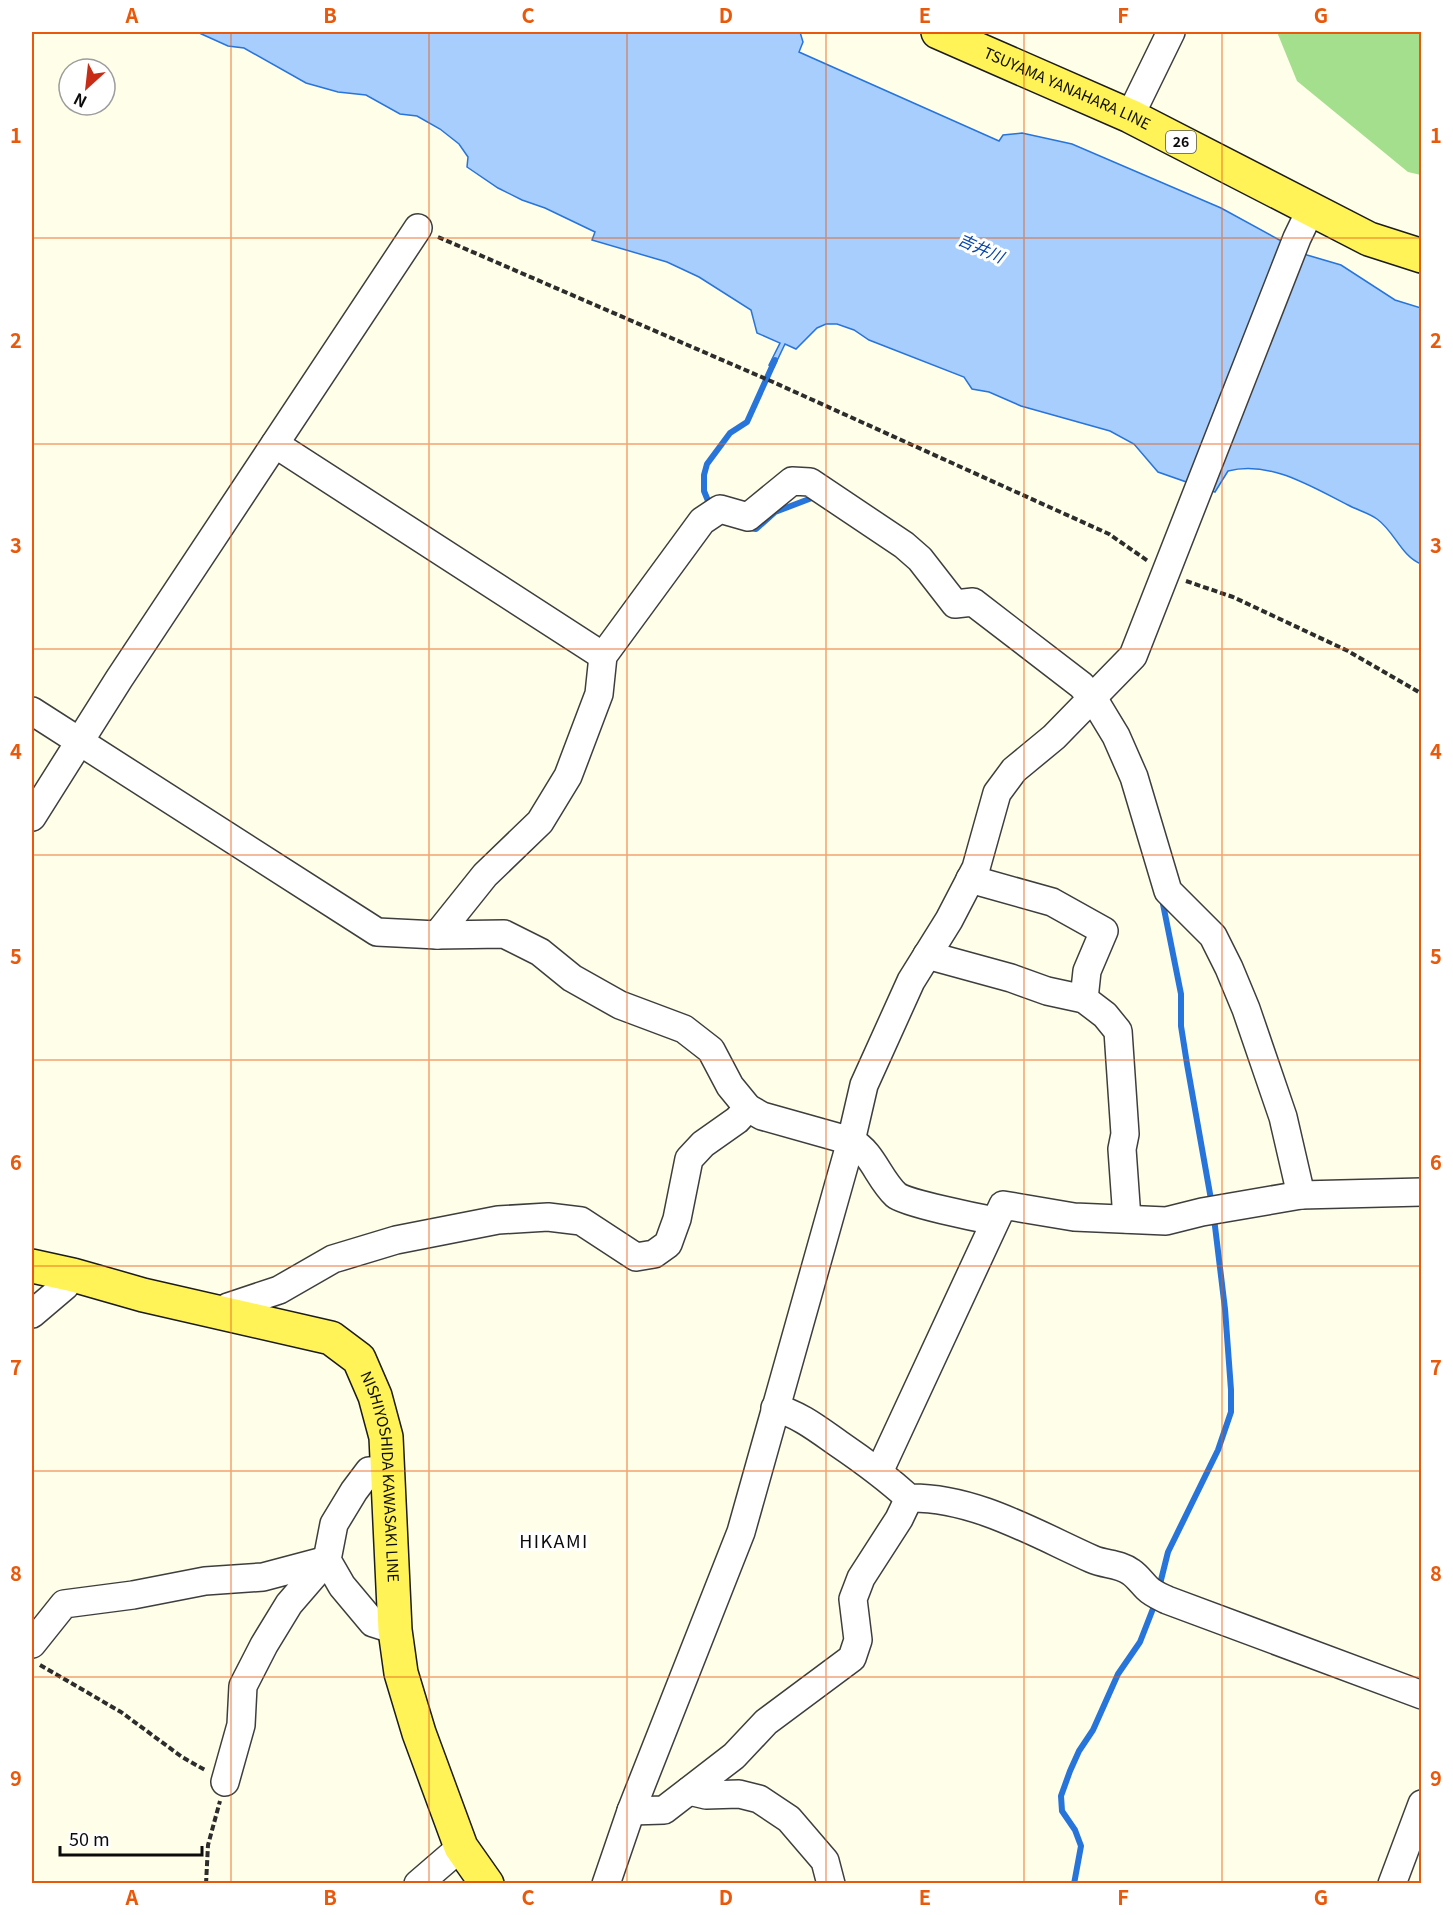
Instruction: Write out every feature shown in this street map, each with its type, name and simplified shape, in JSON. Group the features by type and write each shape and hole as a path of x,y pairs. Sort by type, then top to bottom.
{"main road":[{"name":"TSUYAMA YANAHARA LINE","path":"938,32 1130,116 1369,238 1422,256"},
{"name":"NISHIYOSHIDA KAWASAKI LINE","path":"32,1266 73,1275 143,1296 331,1338 358,1359 375,1396 386,1437 395,1630 401,1673 419,1733 461,1847 487,1884"}],"street":[{"path":"1130,116 1171,32"},
{"path":"606,1884 631,1811 741,1532 851,1141 864,1085 911,981 976,868 997,793 1014,770 1054,737 1133,656 1297,238 1311,209"},
{"path":"32,817 418,228"},
{"path":"275,444 603,656"},
{"path":"437,935 484,876 540,822 568,776 599,694 603,656 702,521 720,509 748,517 792,481 810,482 904,545 920,559 955,603 973,602 1081,685 1093,698 1116,736 1134,777 1168,891 1213,936 1246,1009 1283,1117 1301,1195"},
{"path":"32,711 377,932 437,935 504,934 540,952 572,978 620,1005 684,1029 711,1050 730,1086 748,1108 762,1116 851,1141 862,1147 897,1196 944,1210 995,1221"},
{"path":"970,879 1052,902 1104,931 1087,971 1084,999"},
{"path":"927,955 1011,978 1047,991 1084,999 1105,1015 1118,1031 1125,1134 1122,1149 1127,1219"},
{"path":"218,1313 228,1307 279,1290 333,1259 396,1240 498,1220 549,1217 581,1221 636,1257 654,1254 668,1244 671,1236 677,1219 689,1159 703,1144 737,1120 748,1108"},
{"path":"879,1472 1003,1204 1074,1217 1166,1221 1202,1212 1301,1195 1422,1192"},
{"path":"32,1314 65,1286 73,1275"},
{"path":"775,1408 792,1412 879,1472 909,1498 934,1498 968,1505 1058,1542 1095,1560 1122,1567 1131,1572 1150,1591 1167,1600 1422,1695"},
{"path":"225,1782 241,1725 243,1686 264,1645 289,1604 327,1560 334,1524 354,1491 369,1471 389,1470"},
{"path":"631,1811 664,1810 734,1756 766,1722 852,1658 858,1640 854,1599 861,1578 899,1519 909,1498"},
{"path":"327,1560 342,1586 374,1623 395,1630"},
{"path":"32,1644 64,1604 133,1595 205,1581 263,1578 327,1560"},
{"path":"689,1791 706,1795 739,1794 759,1799 789,1819 825,1861 831,1884"},
{"path":"1392,1884 1422,1804"},
{"path":"418,1884 461,1847"}],"path":[{"path":"418,228 773,382 1109,534 1169,569 1348,651 1422,694"},
{"path":"32,1660 121,1712 182,1757 225,1782 208,1845 206,1884"}],"green space":[{"path":"1277,32 1421,32 1421,175 1408,172 1297,81"}],"water":[{"name":"吉井川","path":"197,32 800,32 803,42 799,52 999,141 1003,135 1022,133 1072,144 1221,208 1307,255 1341,265 1395,300 1421,308 1421,564 1403,550 1389,530 1374,517 1305,483 1275,472 1244,469 1228,471 1215,492 1158,472 1134,444 1110,431 1021,406 989,392 972,389 964,377 869,340 854,330 837,324 826,324 817,328 796,349 785,344 774,367 769,365 780,343 757,333 751,310 699,277 667,262 592,240 595,232 498,188 467,167 468,157 459,144 440,129 417,116 400,114 366,95 338,92 306,83 244,48 228,46"}],"waterway":[{"path":"711,508 704,491 707,464 730,433 747,422 775,360"},
{"path":"747,528 756,529 775,512 817,496"},
{"path":"1162,899 1181,994 1181,1026 1212,1205"},
{"path":"1159,1588 1168,1552 1218,1450 1231,1412 1225,1309 1214,1218"},
{"path":"1074,1884 1081,1846 1075,1830 1062,1811 1061,1796 1079,1751 1093,1730 1118,1674 1140,1642 1156,1601"}],"district":[{"name":"HIKAMI","path":"554,1542"}]}
